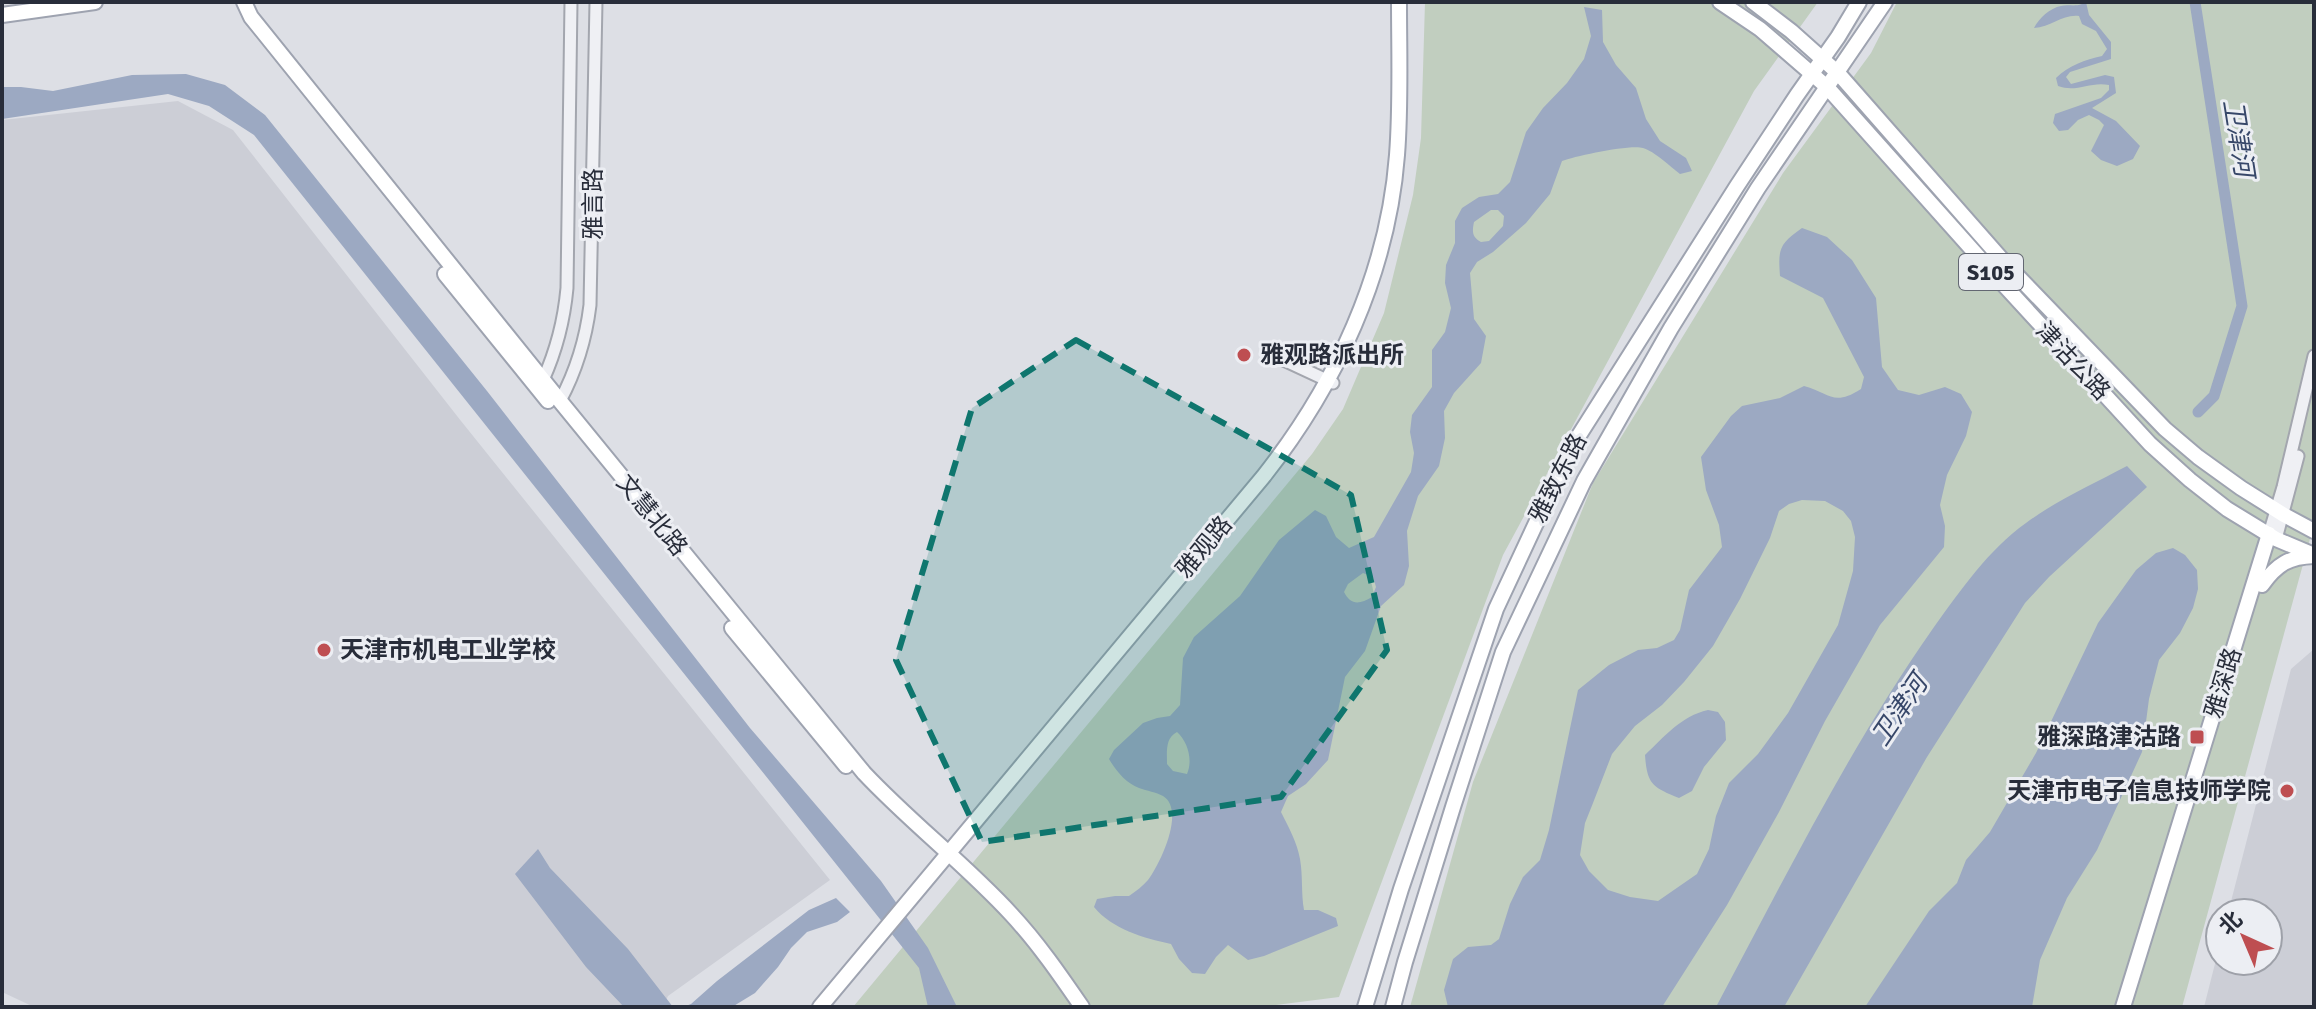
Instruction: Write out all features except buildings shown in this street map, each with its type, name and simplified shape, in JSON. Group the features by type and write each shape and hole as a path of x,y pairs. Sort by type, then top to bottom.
{"main road":[{"path":"2,15 95,2"},
{"name":"文慧北路","path":"234,2 240,15 330,130 788,697 892,816 1012,914 1082,1007"},
{"name":"文慧北路","path":"244,2 251,17 864,773 1015,932 1072,1007"},
{"name":"雅观路","path":"1331,382 1366,297 1389,210 1399,115 1399,2"},
{"name":"雅观路","path":"828,1007 916,895 1270,468 1331,382 1372,298 1397,202 1404,153 1406,2"},
{"name":"津沽公路","path":"1720,2 1760,29 1813,72 2150,444 2190,480 2275,542 2314,556"},
{"name":"津沽公路","path":"1753,2 1838,73 2005,263 2136,401 2198,457 2314,533"},
{"name":"雅致东路","path":"1365,1007 1401,889 1496,609 1571,448 1859,2"},
{"name":"雅致东路","path":"1393,1007 1503,652 1577,495 1679,315 1758,188 1885,2"},
{"path":"2275,542 2314,533"},
{"name":"雅深路","path":"2123,1007 2260,578 2275,542"},
{"path":"2260,578 2281,563 2314,556"},
{"name":"雅深路","path":"2133,1007 2260,578"},
{"name":"雅观路","path":"820,1007 878,943"}],"street":[{"name":"雅言路","path":"543,380 562,327 567,288 571,2"},
{"name":"雅言路","path":"560,401 582,347 590,305 596,2"},
{"path":"1273,355 1331,382"},
{"name":"雅深路","path":"2275,542 2314,356"},
{"name":"雅深路","path":"2280,512 2314,385"}],"highlighted area":[{"path":"1076,340 1351,495 1387,650 1281,797 982,842 896,660 972,408"}],"shaded area":[{"name":"天津市机电工业学校","path":"178,101 233,130 461,421 830,880 668,996 663,1007 34,1007 2,992 2,120"},
{"name":"天津市电子信息技师学院","path":"2314,649 2314,1007 2204,1007 2212,977 2284,977 2284,897 2232,897 2291,669"}],"green space":[{"path":"1425,2 1818,2 1754,91 1503,555 1339,997 1261,1007 853,1007 1312,454 1343,409 1384,313 1413,195 1421,138"},
{"path":"1897,2 2314,2 2314,524 2212,897 2204,897 2204,926 2182,1007 1410,1007 1473,782 1593,483 1783,173 1871,53"}],"water":[{"path":"2086,2 2089,15 2111,42 2111,59 2070,72 2066,77 2071,84 2105,75 2114,77 2116,93 2092,108 2116,121 2140,146 2133,159 2117,166 2101,160 2091,151 2104,125 2099,120 2089,115 2068,130 2059,131 2053,123 2055,114 2101,98 2109,90 2109,85 2102,84 2071,88 2058,86 2056,78 2061,73 2102,56 2107,49 2096,31 2082,24 2079,16 2034,28 2053,9 2079,5"},
{"path":"1584,7 1602,10 1603,42 1616,65 1636,88 1646,119 1660,141 1686,158 1692,171 1680,174 1652,152 1637,147 1562,161 1550,194 1526,223 1477,262 1470,273 1474,319 1486,336 1481,363 1454,393 1444,411 1445,438 1439,466 1418,496 1407,531 1409,566 1404,585 1381,606 1365,651 1345,677 1328,760 1306,784 1288,796 1281,812 1299,853 1304,910 1318,910 1336,918 1338,926 1248,960 1228,945 1205,974 1192,973 1171,944 1119,927 1094,907 1097,899 1129,896 1146,882 1164,850 1172,825 1169,803 1163,796 1130,783 1109,759 1114,750 1143,723 1170,716 1180,705 1183,658 1194,637 1240,596 1279,540 1315,510 1326,516 1336,537 1349,548 1374,537 1411,472 1414,453 1410,432 1412,415 1432,387 1432,350 1445,332 1451,308 1445,283 1446,265 1455,243 1455,221 1462,208 1479,197 1498,194 1510,182 1526,132 1584,59 1591,36","holes":["1491,210 1498,210 1504,216 1503,226 1489,241 1481,242 1473,234 1474,222","1363,573 1373,577 1376,587 1372,597 1356,602 1344,592 1348,584","1177,732 1187,746 1190,763 1187,774 1173,771 1167,764 1168,746"]},
{"path":"186,74 225,85 265,115 487,391 750,728 881,881 928,948 957,1007 928,1007 919,968 254,135 209,106 168,94 2,119 2,87 53,91 132,75"},
{"path":"1802,228 1827,237 1852,260 1876,298 1882,367 1898,390 1919,395 1945,387 1961,394 1972,412 1966,436 1947,475 1940,505 1945,526 1944,547 1880,625 1727,905 1662,1007 1448,1007 1444,990 1453,959 1468,947 1491,945 1499,939 1523,877 1540,860 1578,690 1609,665 1638,650 1657,648 1674,640 1680,630 1689,590 1722,547 1719,525 1706,490 1701,457 1742,406 1780,398 1804,386 1838,398 1861,389 1864,377 1823,298 1780,276 1782,248","holes":["1802,500 1825,501 1843,511 1851,521 1855,537 1853,571 1838,625 1788,713 1758,754 1729,783 1716,816 1709,849 1697,874 1658,901 1608,890 1589,871 1580,855 1585,823 1612,754 1635,726 1662,705 1684,682 1713,646 1770,538 1779,511"]},
{"path":"2127,466 2147,487 2025,603 1927,757 1784,1007 1716,1007 1793,861 1874,718 1965,585 2012,533 2063,500"},
{"path":"2173,548 2185,555 2197,570 2198,589 2193,608 2180,633 2159,660 2149,699 2142,752 2097,850 2067,898 2040,960 2032,1007 1865,1007 1929,911 1957,883 1966,860 1990,832 2036,753 2098,623 2136,570 2156,553"},
{"path":"1708,710 1718,712 1725,722 1726,740 1704,767 1692,791 1679,798 1663,791 1653,783 1647,772 1645,755 1681,722"},
{"path":"538,849 550,868 628,949 673,1007 624,1007 586,967 515,874"},
{"path":"836,898 850,912 837,922 807,932 755,993 732,1007 683,1007 691,1004 809,910"}],"waterway":[{"name":"卫津河","path":"2195,2 2242,306 2214,396 2198,412"}],"place":[{"name":"雅观路派出所","path":"1244,355"},
{"name":"天津市机电工业学校","path":"324,650"},
{"name":"雅深路津沽路","path":"2197,737"},
{"name":"天津市电子信息技师学院","path":"2287,791"}]}
